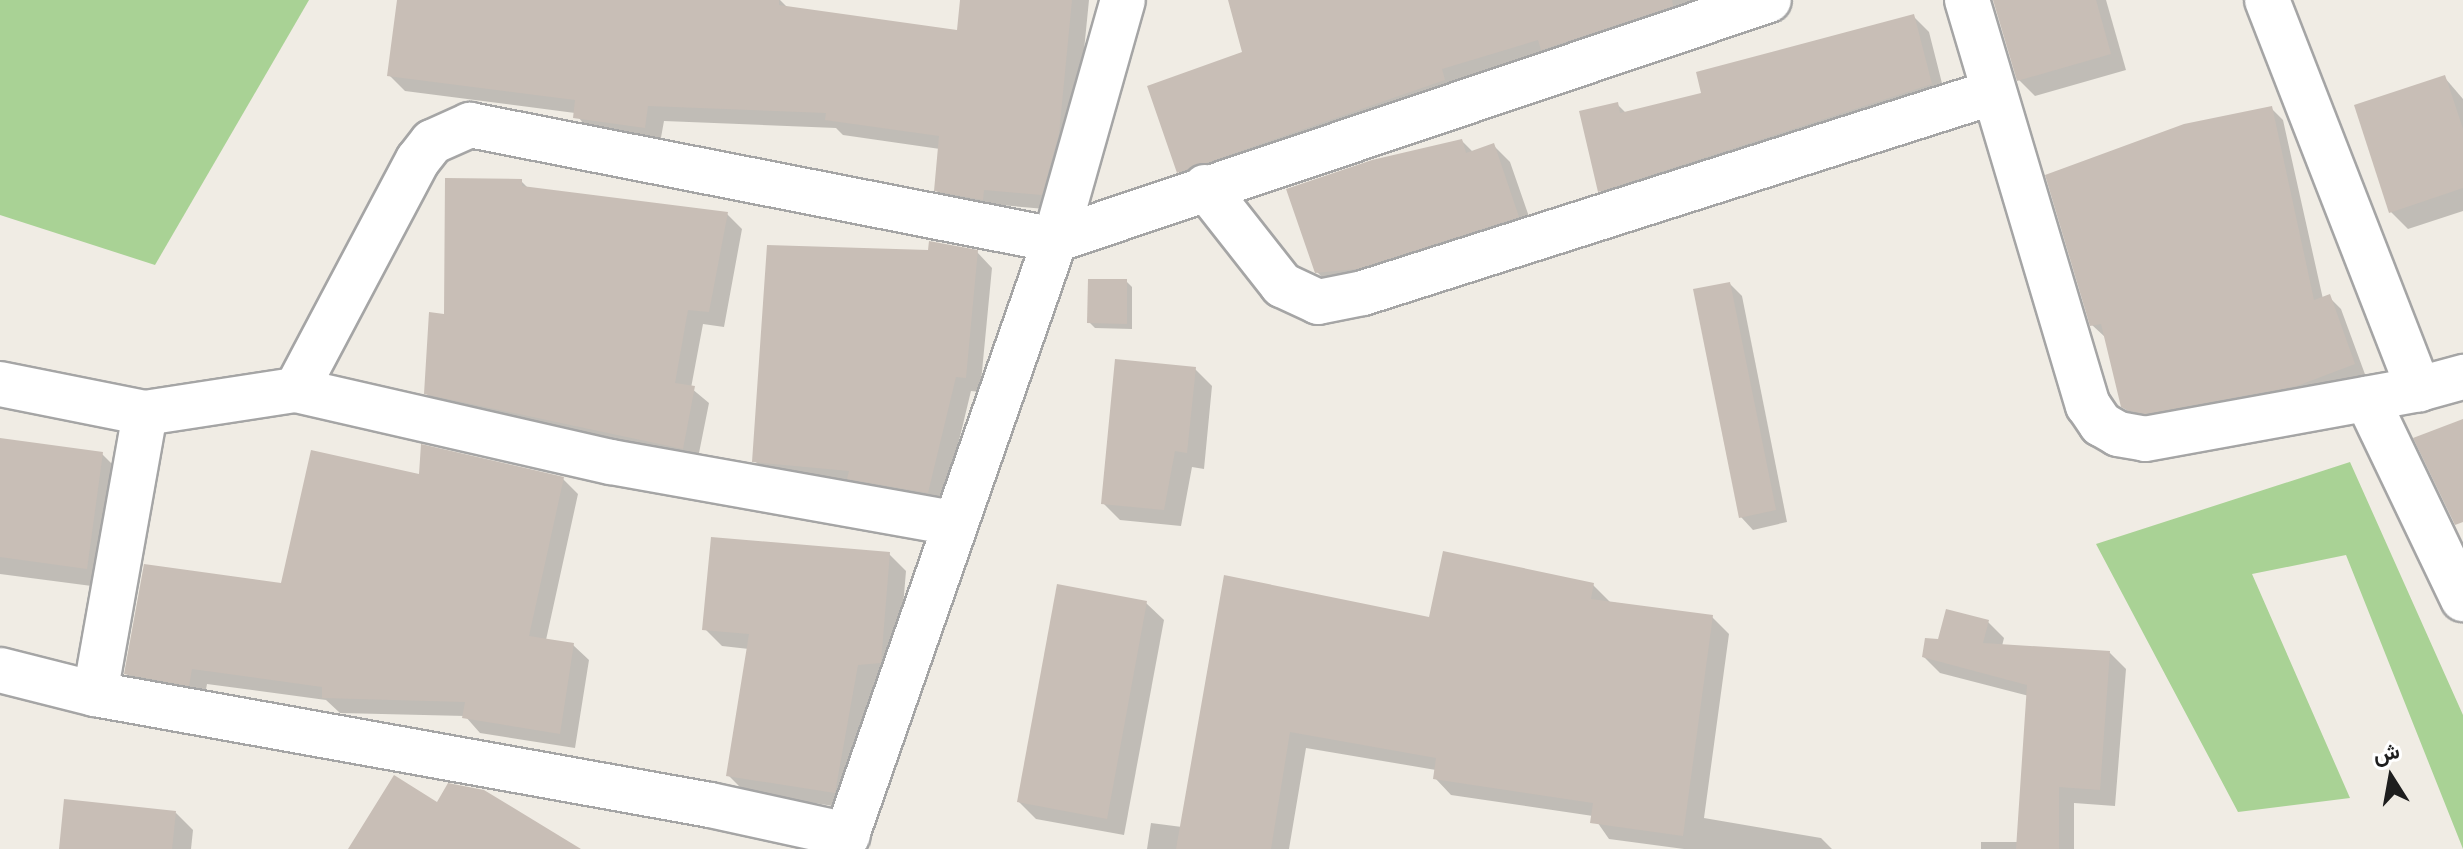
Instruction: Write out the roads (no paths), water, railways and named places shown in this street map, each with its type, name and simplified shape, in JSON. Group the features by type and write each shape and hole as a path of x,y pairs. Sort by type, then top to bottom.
{"street":[{"path":"0,670 95,694 710,805 845,842 952,523 1055,240 1123,0"},
{"path":"296,390 418,160 432,142 470,125 1055,240 1205,187 1769,0"},
{"path":"1967,0 2088,405 2101,424 2118,434 2145,439 2419,389 2463,377"},
{"path":"2267,0 2419,389"},
{"path":"1205,187 1282,285 1318,302 1363,293 1994,92"},
{"path":"0,384 145,413 296,390 611,462 952,523"},
{"path":"2367,399 2463,599"},
{"path":"95,694 145,413"}]}
